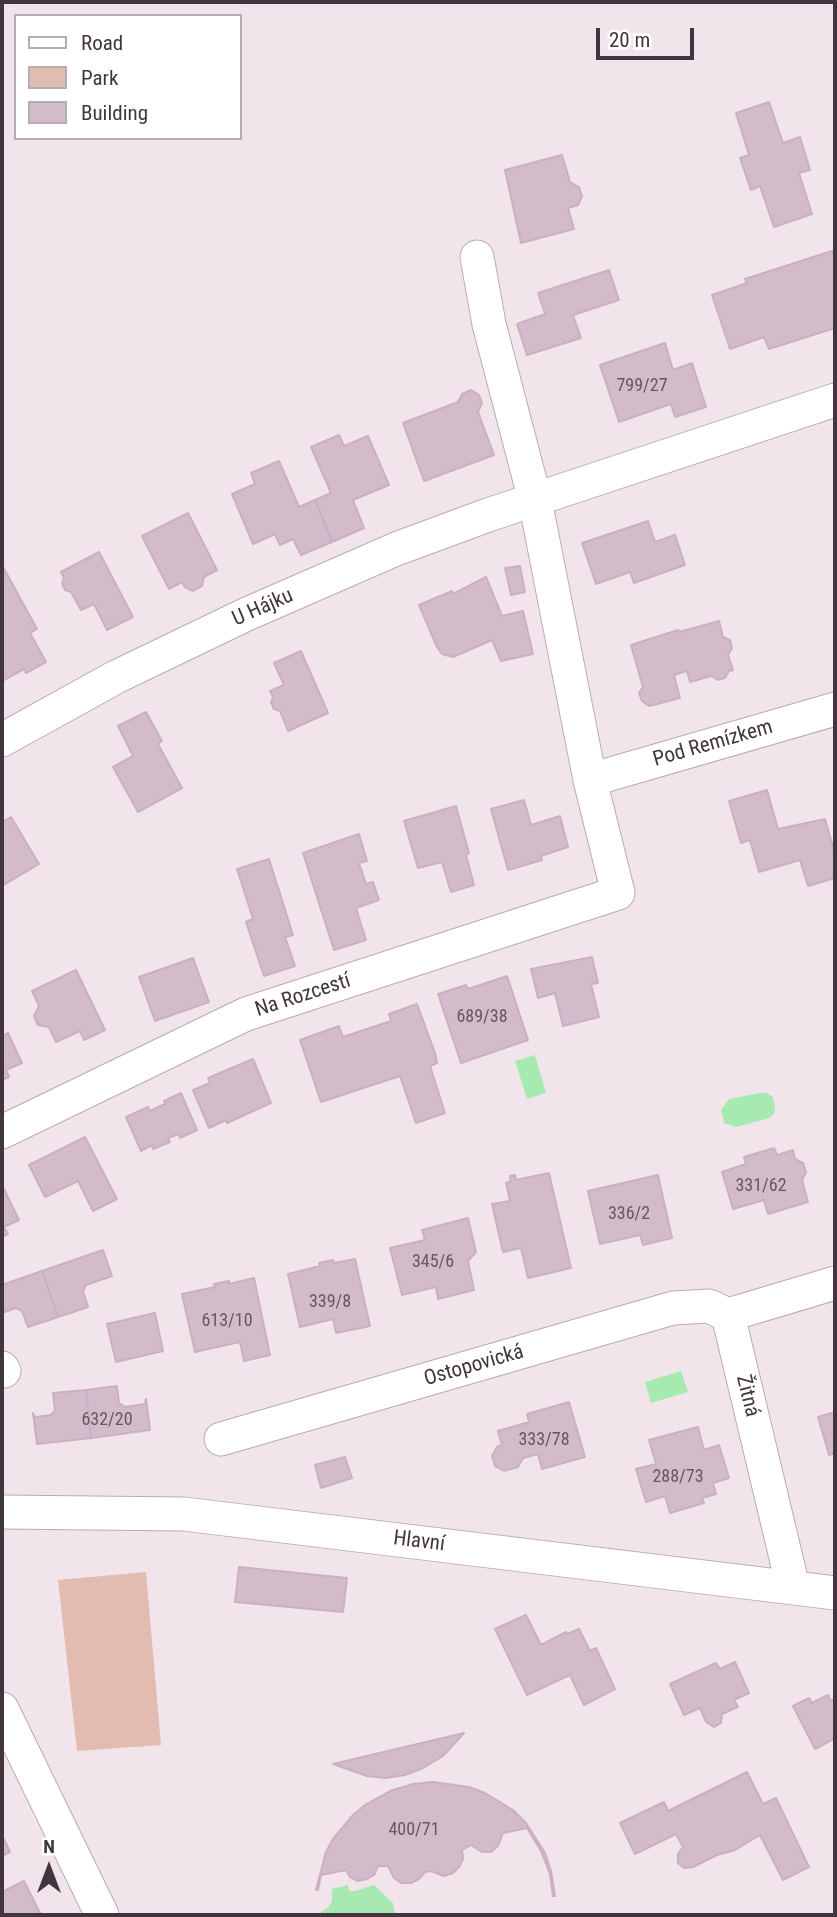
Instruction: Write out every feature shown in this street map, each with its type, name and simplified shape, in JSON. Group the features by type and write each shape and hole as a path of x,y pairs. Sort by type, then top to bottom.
{"street":[{"path":"477,257 489,324 535,500 590,780"},
{"name":"U Hájku","path":"2,740 116,677 247,614 396,549 488,514 835,400"},
{"name":"Pod Remízkem","path":"590,780 835,709"},
{"name":"Na Rozcestí","path":"2,1132 246,1014 618,893 590,780"},
{"path":"727,1315 835,1283"},
{"name":"Ostopovická","path":"221,1439 673,1308 709,1306 727,1315"},
{"name":"Žitná","path":"727,1315 793,1587"},
{"name":"Hlavní","path":"2,1512 184,1514 835,1593"},
{"path":"2,1709 102,1915"}],"green space":[{"path":"146,1572 161,1745 77,1751 58,1580"}],"shaded area":[{"path":"535,1055 546,1093 527,1099 515,1061"},
{"path":"760,1093 773,1097 774,1114 769,1118 736,1127 724,1123 721,1110 729,1099"},
{"path":"681,1371 688,1392 651,1403 645,1382"},
{"path":"348,1885 349,1891 355,1891 374,1885 393,1903 395,1915 322,1915 321,1912 328,1908 332,1901 332,1889"}],"building":[{"path":"769,102 783,143 800,137 810,170 799,173 812,214 774,227 760,186 751,190 740,158 749,155 736,113"},
{"path":"562,155 570,182 579,187 582,196 578,205 568,208 574,229 521,243 505,170"},
{"path":"832,251 835,260 835,328 769,349 764,337 730,349 712,295 747,283 745,279"},
{"path":"609,270 619,300 573,315 581,338 527,355 517,324 545,314 538,293"},
{"path":"665,343 673,370 692,363 706,407 675,417 671,404 619,422 600,365"},
{"path":"471,390 479,395 482,403 478,412 494,455 424,481 403,423 458,402 462,394"},
{"path":"339,435 344,446 368,436 389,485 353,500 364,528 332,542 315,500 331,493 311,447"},
{"path":"279,461 299,507 315,500 332,542 301,555 293,539 280,545 275,534 253,544 232,494 255,484 251,473"},
{"path":"188,513 217,570 204,577 202,586 193,591 182,582 169,589 142,536"},
{"path":"648,521 655,542 675,535 685,565 634,583 630,572 596,584 582,543"},
{"path":"99,552 133,617 107,630 94,604 81,610 71,592 65,590 62,583 64,578 61,572"},
{"path":"2,565 37,629 30,633 46,662 26,673 24,669 2,681"},
{"path":"520,566 525,592 511,595 505,568"},
{"path":"486,577 502,616 523,611 533,654 501,661 492,640 453,657 442,654 437,647 419,605 452,591 453,594"},
{"path":"719,621 723,637 730,640 732,648 728,655 733,670 729,671 725,678 718,680 711,676 690,682 687,671 674,675 680,698 649,706 642,701 639,693 643,687 631,645 678,630 679,632"},
{"path":"301,651 328,713 288,731 280,711 274,709 271,702 273,697 270,691 284,685 274,663"},
{"path":"146,712 162,741 158,744 182,788 138,812 113,767 133,756 118,726"},
{"path":"767,790 778,829 825,819 835,854 835,878 808,886 800,860 759,872 750,840 741,843 729,801"},
{"path":"524,800 531,825 560,816 568,847 541,856 542,860 508,870 491,809"},
{"path":"456,806 469,853 466,855 474,885 451,892 442,862 418,868 404,821"},
{"path":"11,817 39,864 2,886 2,822"},
{"path":"359,834 367,861 359,863 366,884 373,882 379,900 356,908 366,940 334,950 303,853"},
{"path":"269,859 293,935 285,937 295,966 264,976 246,922 253,919 237,869"},
{"path":"592,957 598,983 591,984 599,1017 563,1026 555,993 538,998 531,969"},
{"path":"193,958 209,1002 155,1021 139,977"},
{"path":"76,970 105,1030 84,1040 80,1031 56,1042 49,1027 38,1025 34,1016 39,1006 32,991"},
{"path":"507,976 528,1040 461,1063 438,994 466,985 468,989"},
{"path":"417,1004 435,1053 437,1063 430,1066 445,1113 416,1123 400,1076 321,1102 300,1040 339,1026 343,1037 391,1021 389,1014"},
{"path":"8,1033 22,1063 6,1070 9,1077 2,1080 2,1036"},
{"path":"253,1059 271,1103 209,1128 193,1090 210,1083 208,1078"},
{"path":"181,1093 197,1130 180,1138 179,1134 168,1138 170,1142 153,1149 152,1145 141,1151 126,1117 148,1107 150,1111"},
{"path":"85,1137 117,1199 93,1211 78,1181 45,1197 29,1165"},
{"path":"774,1148 777,1155 793,1150 795,1159 803,1163 806,1172 802,1180 808,1202 768,1214 764,1200 733,1209 722,1172 746,1164 744,1157"},
{"path":"549,1173 571,1268 528,1278 521,1248 503,1252 492,1204 510,1201 506,1183 511,1181 510,1176 515,1175 516,1180"},
{"path":"658,1175 672,1238 643,1245 640,1235 600,1244 588,1191"},
{"path":"2,1185 19,1220 4,1227 8,1234 2,1237"},
{"path":"468,1218 476,1252 468,1261 474,1290 438,1299 436,1287 402,1295 390,1248 425,1240 422,1230"},
{"path":"103,1250 112,1276 86,1285 83,1291 88,1307 58,1317 42,1271"},
{"path":"355,1259 370,1326 336,1333 333,1319 300,1327 288,1274 320,1266 319,1263"},
{"path":"42,1271 58,1317 28,1327 22,1311 16,1308 2,1313 2,1285"},
{"path":"254,1278 270,1355 244,1361 240,1342 195,1352 182,1294 215,1287 214,1284 229,1281 229,1284"},
{"path":"155,1313 163,1351 116,1362 107,1324"},
{"path":"117,1386 119,1403 125,1407 145,1404 146,1399 150,1430 91,1438 86,1390"},
{"path":"86,1390 91,1438 37,1444 33,1413 35,1417 51,1415 55,1410 53,1393"},
{"path":"569,1402 585,1457 542,1469 538,1454 523,1458 518,1467 504,1471 495,1466 492,1456 497,1447 502,1445 498,1431 529,1422 527,1414"},
{"path":"835,1412 835,1453 829,1455 818,1417"},
{"path":"698,1427 704,1450 719,1445 729,1478 713,1483 716,1494 702,1498 704,1503 670,1513 665,1496 646,1502 636,1469 656,1464 649,1440"},
{"path":"345,1457 352,1478 321,1488 315,1465"},
{"path":"239,1567 347,1578 343,1612 235,1602"},
{"path":"526,1615 541,1645 566,1632 567,1634 579,1629 590,1651 596,1648 615,1689 584,1705 570,1675 527,1695 495,1629"},
{"path":"735,1662 749,1693 734,1700 738,1707 722,1714 721,1723 714,1727 706,1722 700,1708 684,1715 670,1684 716,1663 720,1669"},
{"path":"828,1695 831,1701 835,1699 835,1738 815,1749 793,1706 809,1698 812,1703"},
{"path":"464,1733 443,1756 405,1775 386,1778 367,1776 333,1764"},
{"path":"747,1772 763,1804 776,1798 809,1867 783,1880 760,1835 735,1850 717,1855 693,1867 684,1868 678,1863 678,1854 683,1847 676,1834 635,1854 620,1823 664,1802 668,1811"},
{"path":"433,1782 469,1787 513,1810 526,1823 545,1853 555,1896 541,1851 527,1828 503,1833 498,1846 491,1852 482,1852 471,1845 462,1850 463,1859 459,1867 444,1876 431,1871 425,1872 411,1883 401,1883 394,1878 388,1866 378,1866 374,1875 358,1881 350,1877 346,1870 321,1875 316,1890 326,1852 353,1815 390,1791 413,1784"},
{"path":"2,1835 10,1852 2,1856"},
{"path":"24,1881 41,1915 2,1915 2,1892"}]}
